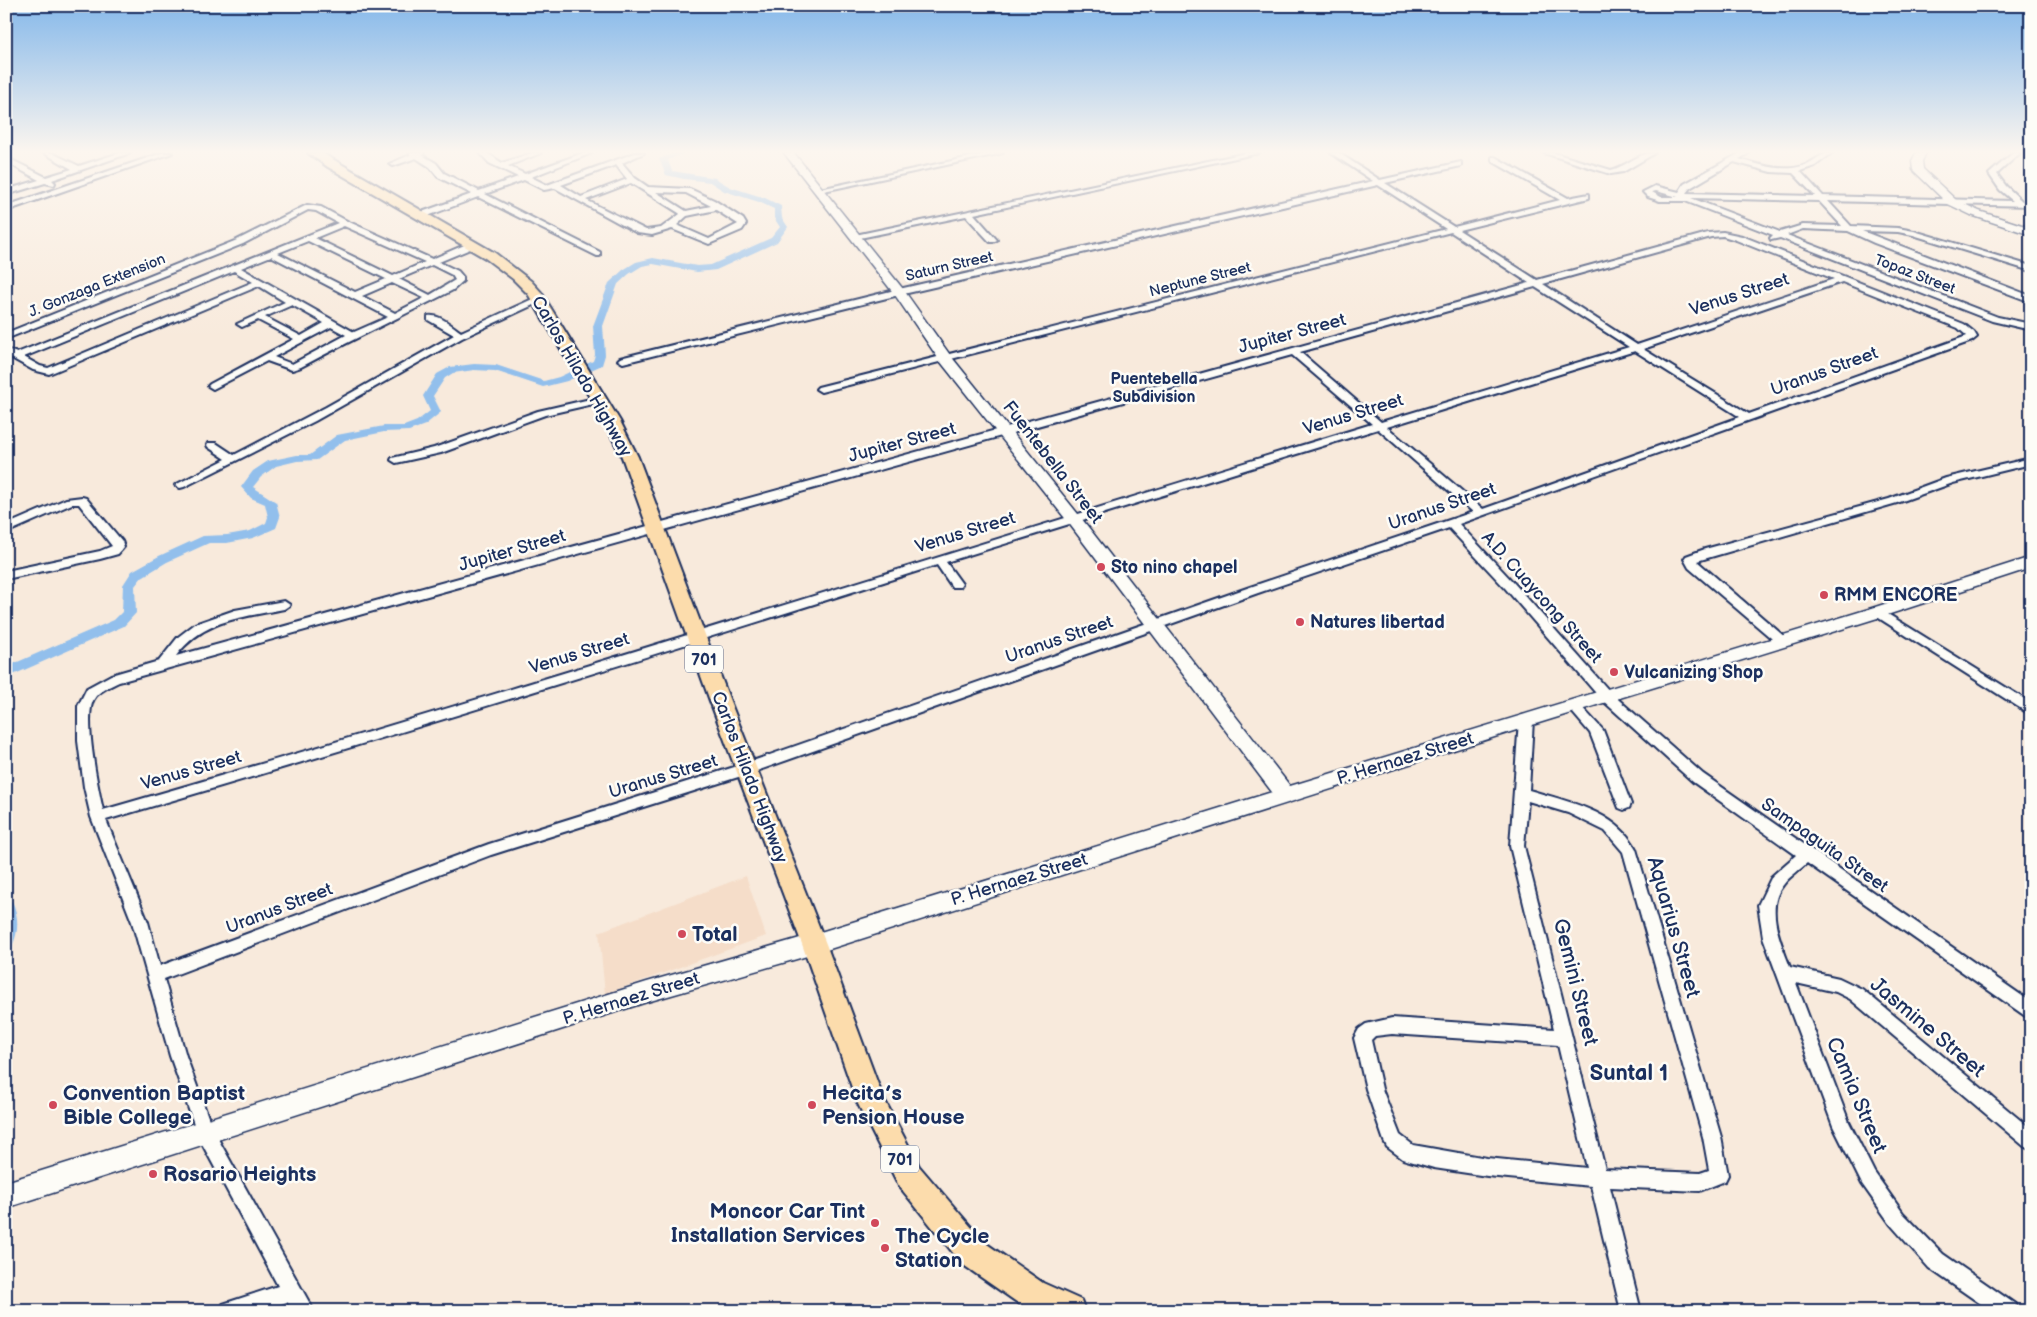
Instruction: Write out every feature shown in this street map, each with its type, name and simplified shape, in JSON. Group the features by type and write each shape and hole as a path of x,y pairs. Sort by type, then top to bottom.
{"main road":[{"name":"Carlos Hilado Highway","path":"419,214 472,245 518,275 529,285 600,400 623,442 814,944 871,1102 909,1176 973,1253 1032,1294 1070,1311"},
{"name":"Fuentebella Street","path":"838,214 899,292 945,358 1074,518 1286,795"},
{"path":"1979,214 2031,232"},
{"name":"P. Hernaez Street","path":"6,1196 647,992 814,944 1526,720 1878,612 2031,562"}],"street":[{"name":"J. Gonzaga Extension","path":"6,336 240,242 294,214"},
{"name":"J. Gonzaga Extension","path":"328,214 344,223"},
{"path":"422,216 426,214"},
{"path":"519,214 597,254"},
{"path":"607,214 645,233 673,226 684,214"},
{"path":"673,226 709,242 742,226 740,221 730,214"},
{"path":"855,237 961,214"},
{"path":"969,214 993,240"},
{"name":"Saturn Street","path":"622,360 899,292 1237,214"},
{"path":"1429,214 1636,348 1749,418"},
{"name":"Neptune Street","path":"821,389 1514,214"},
{"name":"Topaz Street","path":"1727,214 1995,319 2031,327"},
{"path":"1835,214 1848,228 1877,241 2031,299"},
{"path":"18,356 344,223 457,275 459,280 450,288 369,330 352,335 294,366 268,358"},
{"path":"1759,246 1793,229 1804,227 1914,233 2031,269"},
{"name":"Jupiter Street","path":"98,817 91,787 85,741 84,706 86,698 92,690 115,678 1538,284 1711,234 1723,234 1759,246"},
{"path":"309,238 430,298"},
{"path":"354,296 472,245"},
{"path":"1759,246 1842,279"},
{"path":"272,253 394,316"},
{"path":"234,268 352,335"},
{"name":"Uranus Street","path":"156,975 489,850 746,769 1481,513 1972,337 1961,326 1842,279"},
{"name":"Venus Street","path":"98,817 250,773 696,637 1074,518 1636,348 1842,279"},
{"path":"6,352 18,356 33,368 49,371 259,283"},
{"path":"180,485 234,459 461,336 539,299"},
{"path":"242,324 292,302"},
{"path":"258,317 302,340"},
{"path":"431,318 461,336"},
{"path":"213,386 331,323"},
{"path":"1293,351 1481,513"},
{"path":"396,460 437,452 542,414 600,400"},
{"path":"212,445 234,459"},
{"path":"1782,641 1690,560 1709,552 1893,501 1950,480 2031,462"},
{"path":"6,529 70,501 82,500 118,544 114,551 100,555 6,575"},
{"name":"A.D. Cuaycong Street","path":"1450,523 1509,585 1606,696"},
{"path":"939,560 956,584"},
{"path":"162,666 178,644 192,632 210,622 284,605"},
{"path":"1878,612 2031,710"},
{"name":"Sampaguita Street","path":"1606,696 1698,778 2031,1012"},
{"path":"1573,706 1596,730 1624,804"},
{"name":"Gemini Street","path":"1526,720 1517,846 1600,1178 1631,1311"},
{"name":"Aquarius Street","path":"1522,792 1572,808 1610,827 1630,849 1712,1137 1719,1176 1700,1182 1600,1178"},
{"path":"98,817 140,922 178,1056 205,1132 291,1291 304,1311"},
{"name":"Camia Street","path":"1806,855 1777,881 1766,905 1771,937 1842,1126 1868,1178 1897,1220 1936,1261 2008,1311"},
{"name":"Jasmine Street","path":"1784,973 1839,985 1856,994 2031,1141"},
{"path":"1565,1038 1392,1026 1371,1029 1362,1038 1374,1089 1393,1141 1409,1154 1434,1159 1600,1178"},
{"path":"230,1311 291,1291"}],"shaded area":[{"name":"Total","path":"746,876 766,936 605,994 599,932"}],"waterway":[{"path":"6,673 119,623 129,613 129,585 137,574 163,559 207,539 227,539 253,534 272,525 274,517 270,502 255,495 247,487 257,474 272,463 297,458 313,458 341,437 384,429 405,429 421,423 436,412 428,396 441,376 450,370 474,367 496,368 543,384 563,379 598,363 600,355 598,326 614,283 626,272 639,264 653,261 697,269 713,268 774,240 784,227 778,218 778,214"},
{"path":"6,906 10,933 6,941"}],"place":[{"name":"Sto nino chapel","path":"1101,567"},
{"name":"RMM ENCORE","path":"1824,595"},
{"name":"Natures libertad","path":"1300,622"},
{"name":"Vulcanizing Shop","path":"1614,672"},
{"name":"Total","path":"682,934"},
{"name":"Convention Baptist Bible College","path":"53,1105"},
{"name":"Hecita’s Pension House","path":"812,1105"},
{"name":"Rosario Heights","path":"153,1174"},
{"name":"Moncor Car Tint Installation Services","path":"875,1223"},
{"name":"The Cycle Station","path":"885,1248"}],"district":[{"name":"Puentebella Subdivision","path":"1154,387"},
{"name":"Suntal 1","path":"1629,1072"}]}
